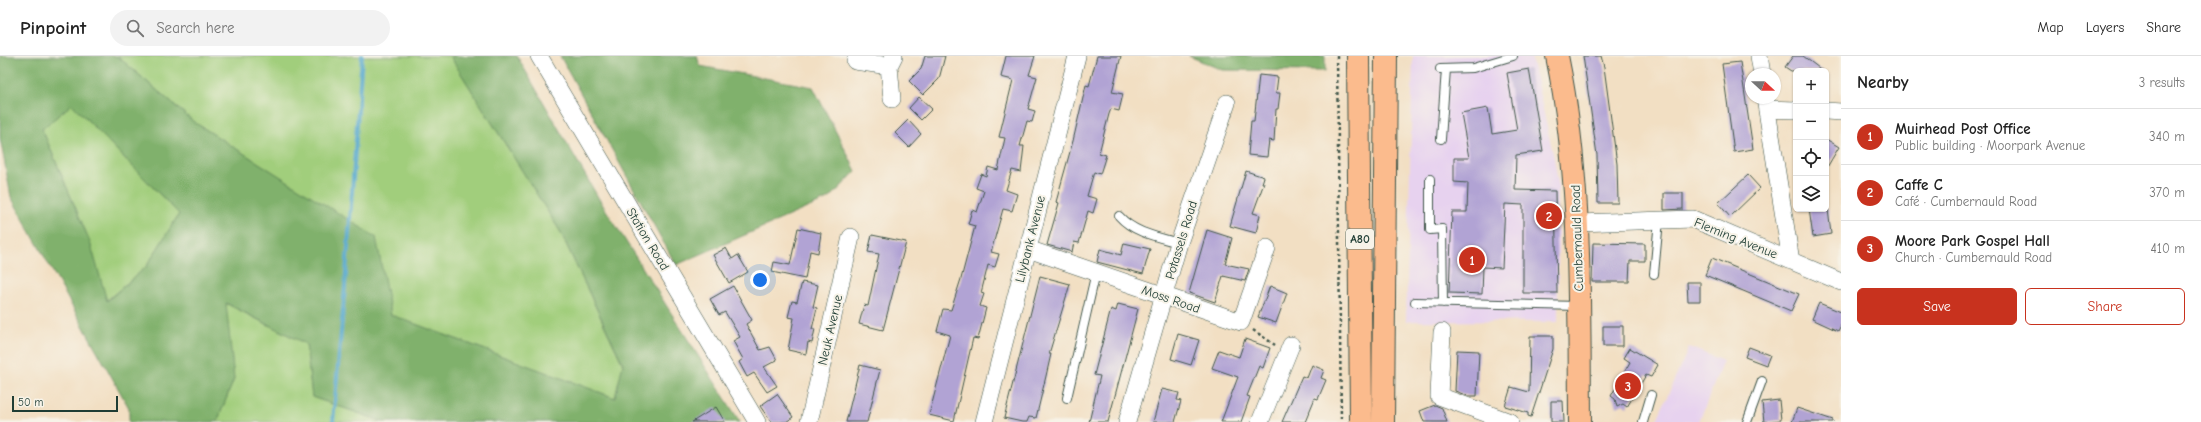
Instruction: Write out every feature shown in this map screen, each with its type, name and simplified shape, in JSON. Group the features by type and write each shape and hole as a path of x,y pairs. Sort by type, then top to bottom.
{"main road":[{"name":"A80","path":"1358,56 1361,422"},
{"name":"A80","path":"1384,422 1386,56"},
{"name":"Cumbernauld Road","path":"1557,56 1566,101 1578,223 1580,422"}],"street":[{"name":"Station Road","path":"539,56 757,422"},
{"name":"Lilybank Avenue","path":"984,422 1077,56"},
{"path":"1759,56 1761,68"},
{"path":"855,61 892,61 892,99"},
{"name":"Potassels Road","path":"1127,422 1179,243 1209,151 1227,103"},
{"path":"1766,104 1791,261"},
{"path":"1770,104 1793,109"},
{"path":"1829,111 1841,112"},
{"name":"Fleming Avenue","path":"1578,223 1693,219 1841,282"},
{"name":"Neuk Avenue","path":"809,422 851,237"},
{"path":"1240,322 1267,248"},
{"name":"Moss Road","path":"1028,249 1240,322"},
{"path":"1442,332 1439,396 1510,422"},
{"path":"1260,422 1289,349"}],"lane":[{"path":"1441,139 1443,69 1473,68 1513,56"},
{"path":"1430,179 1430,230 1442,229 1443,302"},
{"path":"1119,216 1126,224 1134,229 1179,243"},
{"path":"1654,274 1659,220"},
{"path":"1067,398 1096,272"},
{"path":"1415,302 1579,306"},
{"path":"1746,422 1762,381"},
{"path":"1643,422 1651,394"}],"path":[{"path":"1337,56 1341,422"},
{"path":"1240,322 1289,349"}],"shaded area":[{"path":"1413,56 1531,56 1554,158 1558,183 1558,322 1406,321"},
{"path":"1689,347 1723,361 1699,422 1656,422"}],"green space":[{"path":"0,56 117,56 194,122 376,237 391,315 615,398 623,364 560,231 450,56 517,56 599,199 740,422 384,422 312,397 306,344 226,303 234,379 217,422 129,422 129,408 11,197 0,138","holes":["72,104 179,214 146,267 107,301 90,242 42,129"]},
{"path":"117,56 450,56 560,231 623,365 615,398 391,315 375,237 194,122"},
{"path":"560,56 697,56 700,66 813,87 856,171 830,198 676,265"},
{"path":"1189,56 1325,56 1325,71 1222,70"},
{"path":"72,104 179,214 146,267 106,301 90,242 42,129"},
{"path":"225,303 306,344 312,397 384,422 217,422 234,379"}],"building":[{"path":"925,56 945,56 939,79 923,95 909,81 921,69"},
{"path":"1006,56 1035,56 1029,75 1037,77 1028,109 1035,111 1032,122 1027,121 1020,146 1024,146 1021,172 1012,170 1006,190 1017,194 1012,211 1003,209 991,252 999,254 995,267 988,265 981,293 984,294 980,306 986,308 978,339 973,338 954,421 929,415 950,335 937,331 943,309 951,310 961,279 975,226 968,224 972,210 977,212 984,191 976,188 981,174 986,176 988,167 998,170 1005,138 999,137 1013,80 1001,77"},
{"path":"1097,56 1121,56 1112,92 1123,94 1119,111 1111,109 1109,114 1099,153 1106,155 1100,174 1094,172 1087,196 1097,199 1093,213 1088,211 1079,243 1074,242 1072,252 1047,245 1059,203 1056,202 1073,141 1086,85 1089,86"},
{"path":"1583,56 1601,56 1604,67 1617,164 1618,203 1598,203 1597,155"},
{"path":"1793,56 1803,56 1819,68 1793,68 1793,71 1791,71 1785,67"},
{"path":"1740,62 1745,104 1746,104 1753,149 1734,152 1722,64"},
{"path":"1529,69 1543,151 1516,155 1515,190 1555,191 1557,293 1523,293 1523,205 1505,204 1502,268 1483,267 1482,294 1449,293 1452,212 1467,212 1468,183 1454,182 1454,158 1469,158 1461,113 1488,108 1492,134 1517,130 1507,73"},
{"path":"1259,75 1278,77 1276,93 1280,93 1278,109 1276,109 1274,141 1269,140 1267,157 1248,155 1251,121 1254,121"},
{"path":"919,97 932,109 921,120 909,108"},
{"path":"908,120 921,134 909,147 895,133"},
{"path":"1829,141 1839,147 1829,164"},
{"path":"1246,171 1264,177 1262,183 1264,183 1253,213 1260,215 1256,233 1230,226"},
{"path":"1748,175 1760,188 1730,217 1718,203"},
{"path":"1664,193 1683,193 1683,209 1664,210"},
{"path":"1809,212 1828,212 1831,234 1813,237"},
{"path":"798,228 821,233 818,253 810,251 805,279 772,272 774,262 790,265"},
{"path":"1207,230 1232,238 1225,264 1249,269 1245,281 1223,276 1215,302 1189,293"},
{"path":"872,235 906,242 883,330 859,324 864,305 868,306 879,254 868,252"},
{"path":"1124,243 1150,249 1143,274 1097,262 1100,249 1121,255"},
{"path":"1593,243 1645,244 1645,261 1630,261 1629,282 1592,282"},
{"path":"726,248 732,259 738,255 748,272 729,283 713,255"},
{"path":"1712,258 1799,294 1791,311 1705,275"},
{"path":"1040,276 1070,284 1049,354 1051,354 1036,418 1029,417 1027,422 1022,422 1004,418"},
{"path":"802,282 818,285 813,307 817,308 812,329 815,329 812,343 808,342 806,354 788,350 794,318 788,317 792,301 797,302"},
{"path":"1687,282 1700,282 1700,301 1688,301"},
{"path":"733,286 752,320 746,324 760,350 770,347 777,360 764,367 777,386 767,392 754,373 747,377 739,362 743,359 733,341 740,337 725,312 719,315 710,299"},
{"path":"1270,286 1287,293 1276,323 1258,317"},
{"path":"1819,303 1841,312 1841,325 1838,331 1812,319"},
{"path":"1118,304 1138,309 1108,422 1089,422 1100,376 1094,375 1111,309 1116,311"},
{"path":"1603,326 1623,326 1623,346 1603,346"},
{"path":"1178,334 1199,340 1191,365 1171,359"},
{"path":"1530,336 1553,336 1553,349 1531,417 1528,416 1528,413 1505,406 1511,387 1529,392"},
{"path":"1245,339 1270,348 1263,368 1259,366 1247,396 1250,397 1241,422 1221,422 1238,377 1212,368 1219,350 1239,357"},
{"path":"1749,347 1770,355 1766,365 1745,357"},
{"path":"1630,348 1658,365 1651,377 1646,375 1627,407 1623,404 1617,407 1615,399 1611,396 1630,362 1624,358"},
{"path":"1457,350 1479,351 1477,396 1468,396 1455,391"},
{"path":"860,365 880,370 867,422 846,422"},
{"path":"1312,365 1324,370 1321,378 1326,380 1318,399 1315,398 1305,422 1282,422 1302,376 1307,378"},
{"path":"1162,389 1179,393 1177,400 1181,401 1175,422 1153,422"},
{"path":"777,394 793,417 786,422 771,422 760,406"},
{"path":"1779,400 1781,420 1764,422 1762,402"},
{"path":"1551,401 1563,401 1564,422 1551,422"},
{"path":"1435,405 1442,408 1447,422 1424,422 1420,411"},
{"path":"716,407 725,422 692,422"},
{"path":"1797,408 1833,420 1833,422 1792,422"}],"waterway":[{"path":"333,422 345,287 362,56"}],"place":[{"name":"Caffe C","path":"1549,216"},
{"name":"Muirhead Post Office","path":"1472,260"},
{"name":"Moore Park Gospel Hall","path":"1628,386"}]}
